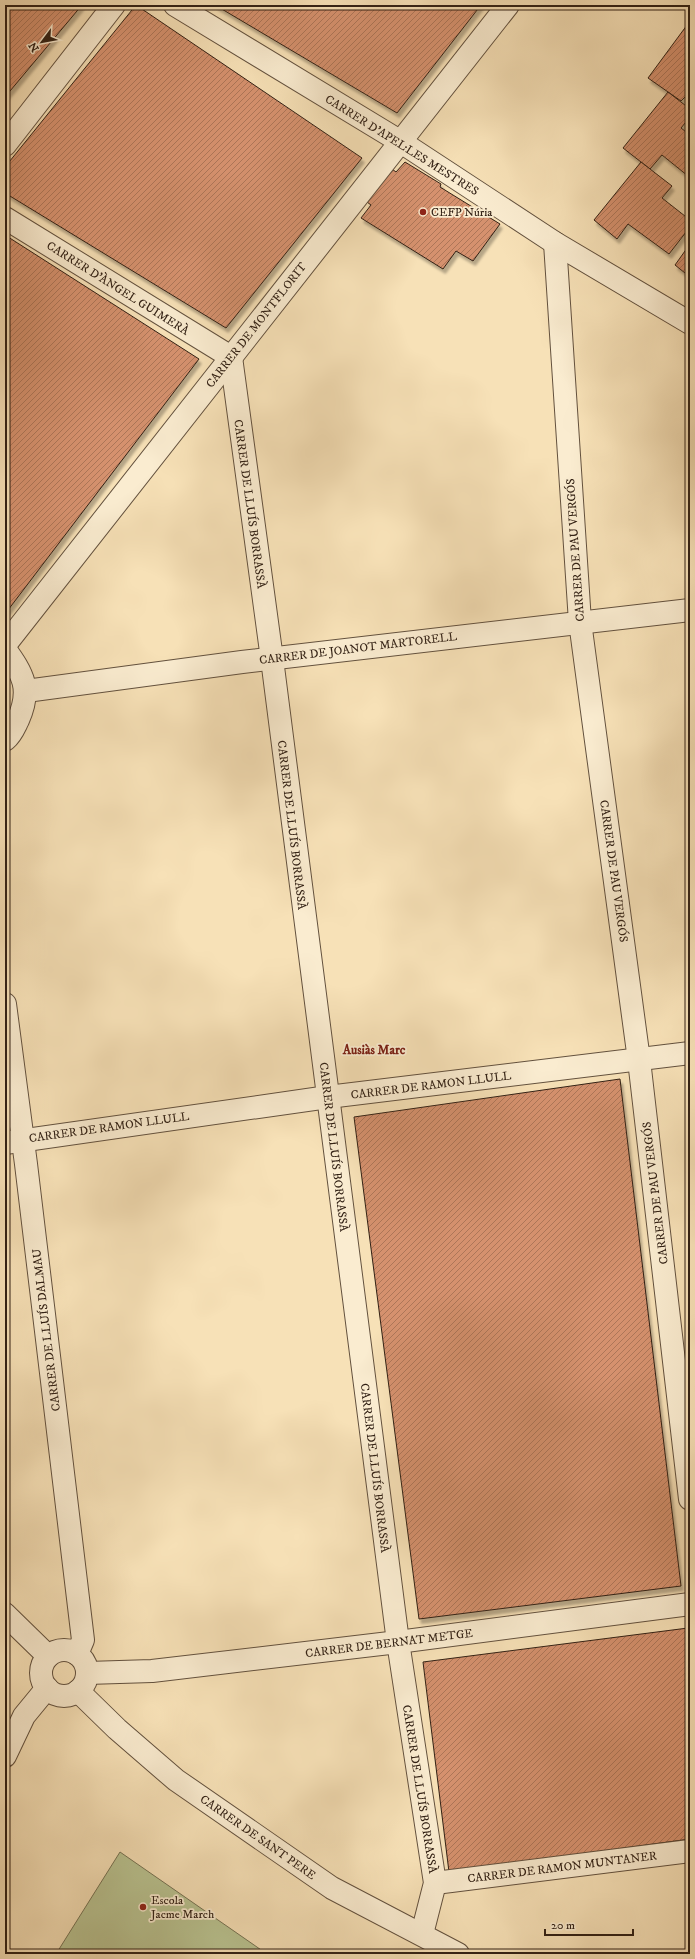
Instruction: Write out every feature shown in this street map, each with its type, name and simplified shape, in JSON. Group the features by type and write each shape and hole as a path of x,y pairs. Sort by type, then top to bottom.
{"street":[{"path":"5,145 114,5"},
{"name":"CARRER D'APEL·LES MESTRES","path":"175,5 401,142 555,242 690,323"},
{"name":"CARRER DE MONTFLORIT","path":"5,645 508,5"},
{"name":"CARRER D'ÀNGEL GUIMERÀ","path":"5,218 231,357"},
{"name":"CARRER DE PAU VERGÓS","path":"555,242 580,622 639,1060 690,1499"},
{"name":"CARRER DE LLUÍS BORRASSÀ","path":"231,357 272,659 398,1642 435,1883 426,1944"},
{"name":"CARRER DE JOANOT MARTORELL","path":"26,690 272,659 690,610"},
{"path":"5,649 18,667 26,690 22,711 12,734 5,740"},
{"name":"CARRER DE LLUÍS DALMAU","path":"5,1004 14,1141 83,1640 77,1654"},
{"name":"CARRER DE RAMON LLULL","path":"14,1141 328,1097 690,1053"},
{"name":"CARRER DE BERNAT METGE","path":"83,1682 690,1604"},
{"path":"5,1614 48,1656"},
{"path":"61,1650 77,1654 85,1663 83,1682 69,1696 53,1693 47,1688 41,1675 43,1665 48,1656 61,1650"},
{"name":"CARRER DE SANT PERE","path":"83,1682 117,1729 176,1780 332,1888 426,1944 458,1954"},
{"path":"5,1756 24,1716 47,1688"},
{"name":"CARRER DE RAMON MUNTANER","path":"435,1883 690,1851"}],"green space":[{"path":"120,1852 267,1954 56,1954"}],"building":[{"path":"5,5 82,5 5,97"},
{"path":"136,5 362,158 226,328 5,193 5,167"},
{"path":"215,5 481,5 397,113"},
{"path":"690,21 690,92 681,101 648,78"},
{"path":"668,92 690,109 690,117 681,128 690,135 690,174 688,176 662,155 650,169 623,148"},
{"name":"CEFP Núria","path":"405,162 441,184 440,187 500,224 473,261 456,251 443,269 361,218 371,205 367,202 392,169 396,172"},
{"path":"641,162 672,186 662,198 690,220 690,227 669,254 628,224 617,239 594,220"},
{"path":"5,235 199,359 5,614"},
{"path":"690,244 690,277 675,265"},
{"path":"620,1079 681,1586 419,1619 354,1117"},
{"path":"688,1628 690,1642 690,1839 449,1872 423,1662"}],"place":[{"name":"CEFP Núria","path":"423,212"},
{"name":"Escola Jacme March","path":"143,1907"}],"district":[{"name":"Ausiàs Marc","path":"374,1049"}]}
